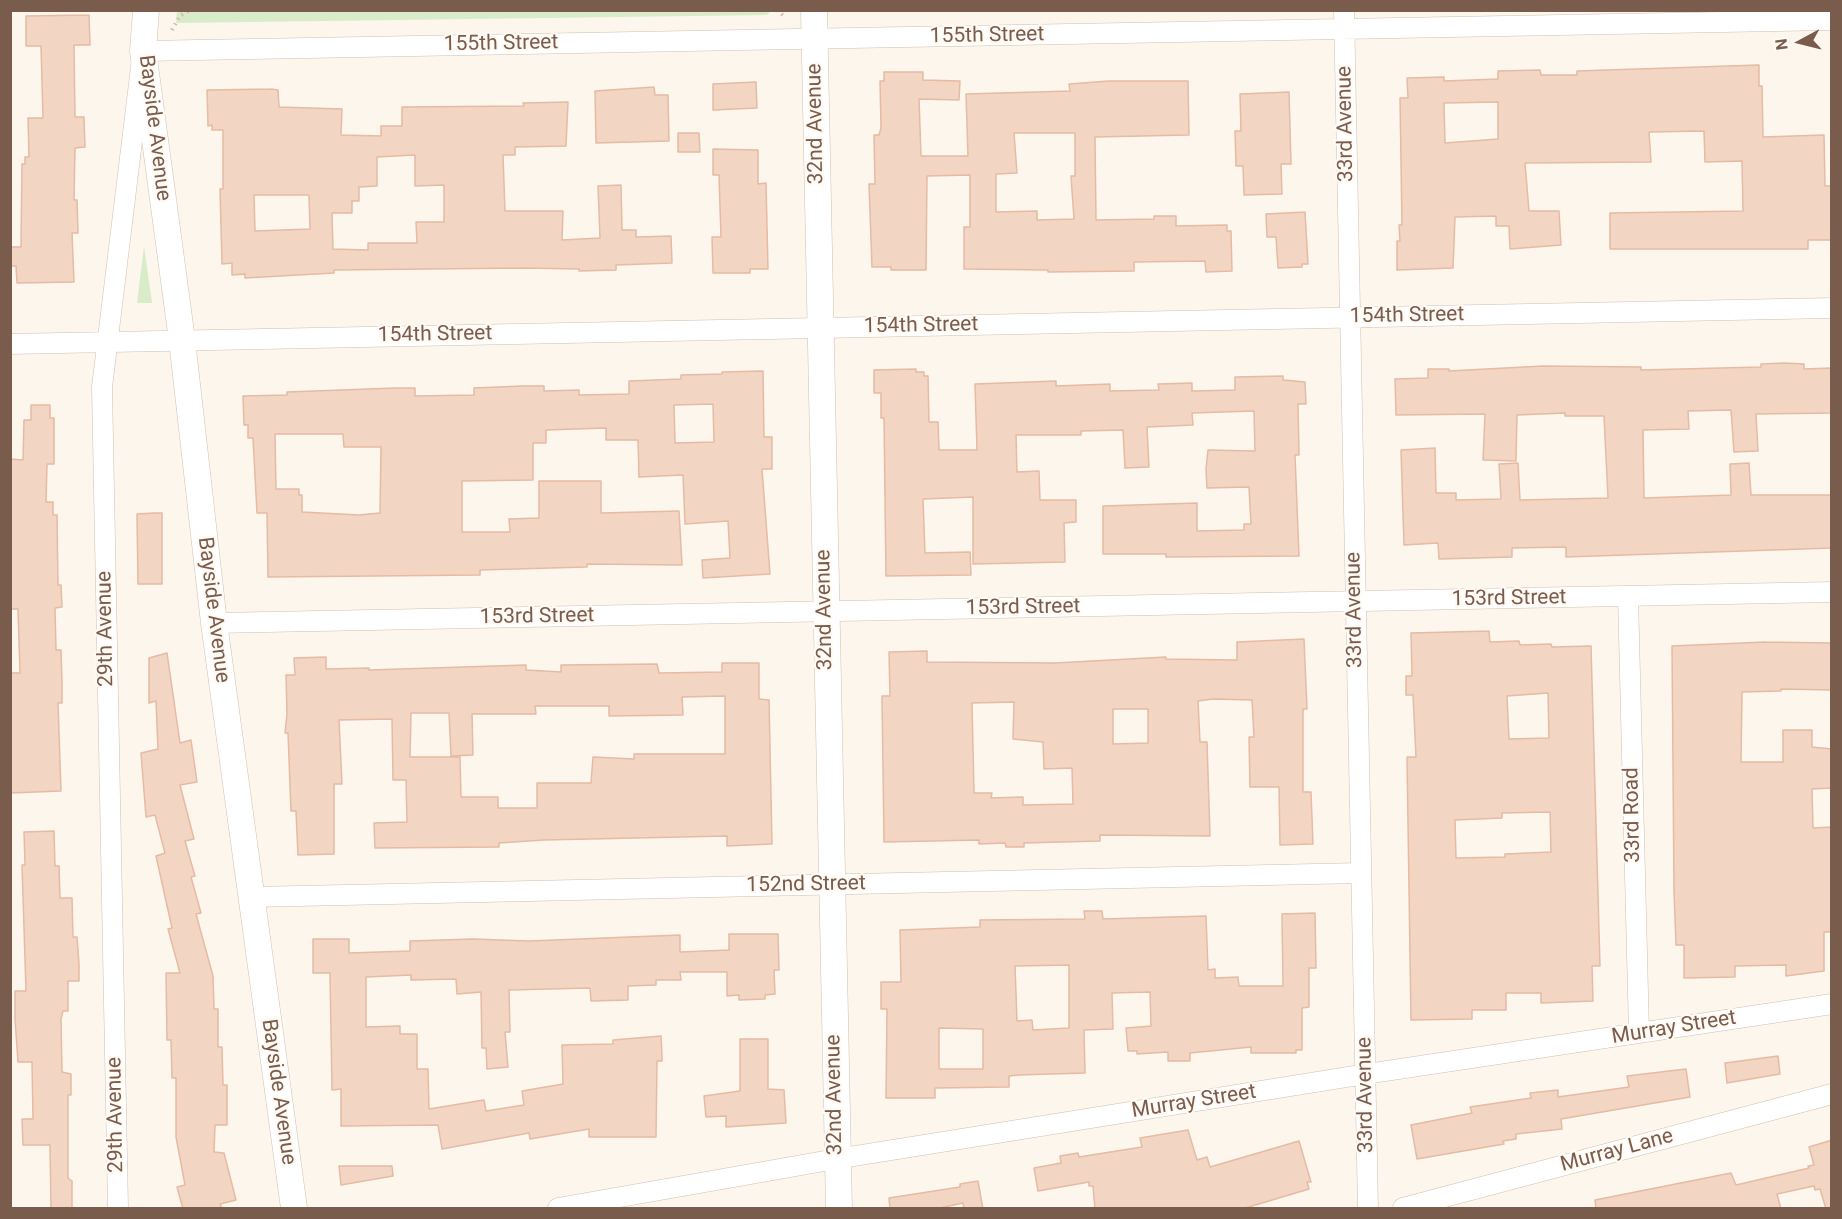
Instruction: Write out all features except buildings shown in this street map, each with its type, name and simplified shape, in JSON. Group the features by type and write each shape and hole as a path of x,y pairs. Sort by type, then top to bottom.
{"street":[{"name":"Bayside Avenue","path":"146,10 143,51 182,340 214,623 294,1209"},
{"name":"32nd Avenue","path":"814,10 836,1159 839,1209"},
{"name":"155th Street","path":"143,51 814,39 1344,20 1832,20"},
{"name":"33rd Avenue","path":"1344,20 1368,1209"},
{"name":"29th Avenue","path":"118,1209 102,399 143,51"},
{"name":"154th Street","path":"10,344 1832,308"},
{"name":"153rd Street","path":"214,623 1832,592"},
{"name":"33rd Road","path":"1628,596 1639,1033"},
{"name":"152nd Street","path":"252,897 1361,873"},
{"name":"Murray Street","path":"558,1209 836,1159 1366,1074 1832,1004"},
{"name":"Murray Lane","path":"1403,1209 1832,1094"}],"path":[{"path":"172,31 180,16 190,10"},
{"path":"777,10 785,16"}],"green space":[{"path":"177,10 771,11 767,15 176,23"},
{"path":"144,246 152,303 137,303"}]}
